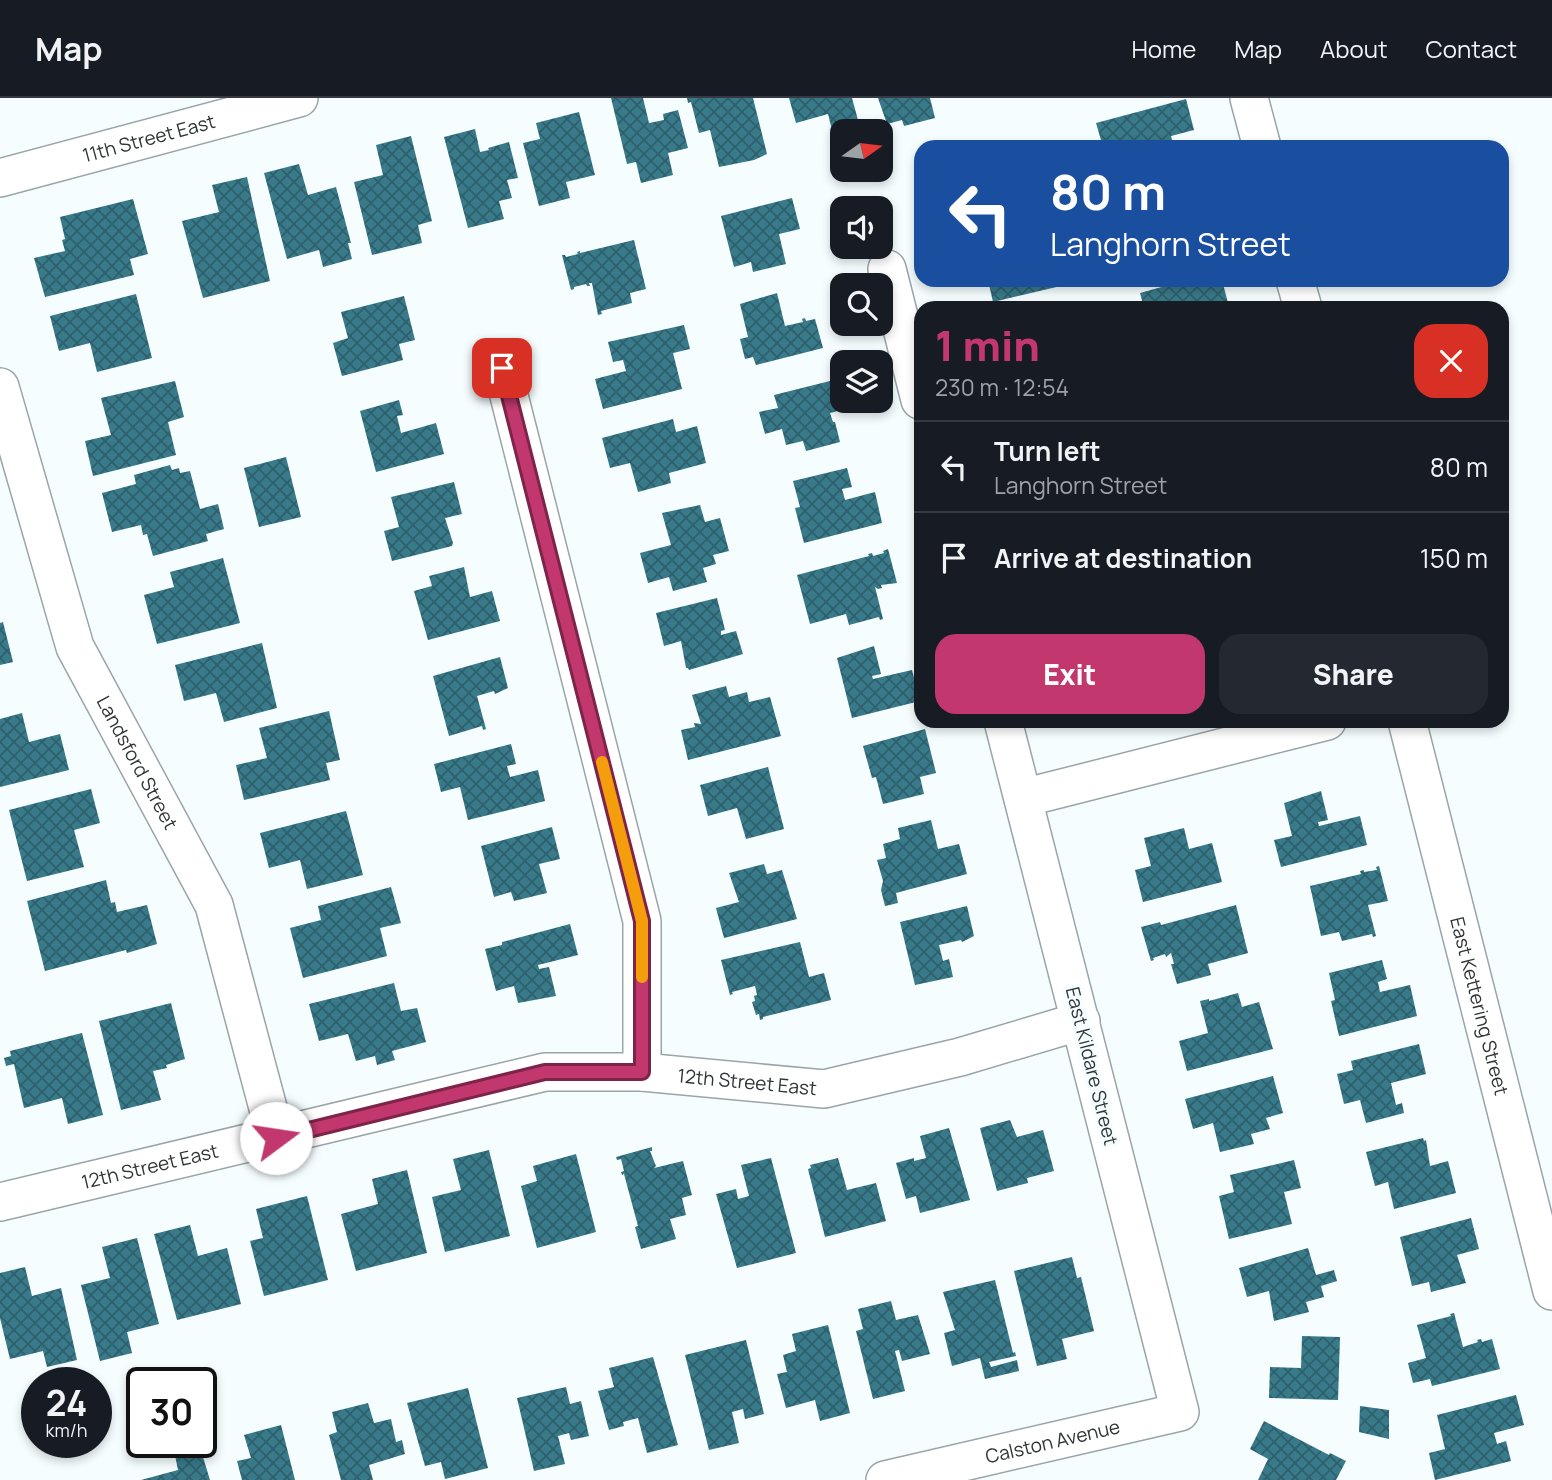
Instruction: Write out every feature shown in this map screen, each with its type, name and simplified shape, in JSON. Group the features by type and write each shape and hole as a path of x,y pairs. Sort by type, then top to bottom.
{"street":[{"name":"11th Street East","path":"0,178 299,98"},
{"path":"1249,98 1260,140"},
{"path":"887,270 914,376"},
{"path":"502,368 642,921 642,1072"},
{"name":"Landsford Street","path":"2,404 75,647 214,905 276,1138"},
{"name":"East Kildare Street","path":"1005,728 1180,1412"},
{"path":"1023,798 1299,728"},
{"name":"East Kettering Street","path":"1410,728 1552,1291"},
{"name":"12th Street East","path":"0,1202 545,1072 642,1072 824,1089 960,1057 1081,1021"},
{"name":"Calston Avenue","path":"884,1480 1180,1412"}],"building":[{"path":"611,98 643,98 649,123 664,120 663,114 678,110 688,148 668,153 673,175 641,183 636,162 627,164"},
{"path":"687,98 753,98 767,154 754,160 719,167 710,130 699,133 691,102 688,103"},
{"path":"789,98 852,98 858,119 830,119 830,122 828,114 796,123"},
{"path":"878,98 930,98 935,118 904,126 902,120 893,122 893,119 885,119"},
{"path":"1186,99 1194,130 1171,136 1172,140 1101,140 1096,123"},
{"path":"579,112 595,175 566,182 570,198 539,206 523,143 540,139 536,123"},
{"path":"475,129 480,152 509,142 518,178 507,180 512,198 499,201 504,219 468,228 444,137"},
{"path":"411,136 432,221 418,225 422,243 372,255 354,182 383,175 376,145"},
{"path":"299,164 308,195 336,187 351,243 348,243 352,259 323,267 319,250 287,259 264,173"},
{"path":"247,177 270,281 203,298 182,221 219,212 212,185"},
{"path":"792,198 800,229 779,234 786,264 753,272 751,262 734,267 721,216"},
{"path":"133,199 148,254 130,259 134,275 45,297 34,258 65,251 60,217"},
{"path":"634,240 646,289 630,293 632,303 601,311 602,314 598,315 592,283 589,283 590,286 586,284 571,290 562,255 566,257 580,251"},
{"path":"990,287 1057,287 997,301 993,301"},
{"path":"1162,287 1224,287 1227,301 1142,301 1140,293"},
{"path":"777,293 785,326 803,322 802,319 805,318 806,321 815,319 823,348 756,365 753,357 745,359 740,339 748,337 740,304"},
{"path":"136,294 152,358 97,372 90,343 59,351 50,316"},
{"path":"404,296 415,340 399,344 403,360 342,376 333,343 348,338 341,312"},
{"path":"684,325 690,349 673,353 682,389 603,409 595,379 626,371 623,360 613,362 608,342"},
{"path":"175,381 184,417 168,422 176,455 93,476 85,441 111,435 101,398"},
{"path":"830,381 830,413 840,442 806,451 803,441 786,445 782,429 765,434 759,412 778,408 774,395"},
{"path":"399,400 403,415 397,416 401,433 436,423 444,454 376,472 360,411"},
{"path":"673,419 676,432 697,426 706,463 669,473 671,483 638,492 630,463 610,468 602,438"},
{"path":"286,457 301,517 259,527 244,468"},
{"path":"170,465 172,470 179,468 180,473 190,471 200,509 218,504 224,529 206,534 208,541 153,556 147,534 143,535 141,525 112,532 102,493 136,484 134,475"},
{"path":"847,468 852,487 842,489 845,500 875,492 882,523 804,543 795,508 800,507 793,481"},
{"path":"454,482 462,514 445,518 452,546 392,561 384,531 399,527 391,497"},
{"path":"700,505 705,522 720,518 729,551 713,555 716,564 703,568 707,582 673,591 669,577 648,583 640,553 671,545 662,513"},
{"path":"888,549 897,583 881,585 882,588 878,589 875,587 883,619 880,620 879,617 849,625 846,614 810,624 797,575 869,556 868,554 872,553 873,556 884,553 883,551"},
{"path":"223,558 240,623 157,644 144,595 174,587 170,572"},
{"path":"464,567 470,597 492,591 500,621 428,640 414,591 432,586 429,576"},
{"path":"717,598 725,630 721,631 721,635 736,631 743,654 689,670 686,668 681,641 664,646 656,613"},
{"path":"3,622 13,662 0,665 0,623"},
{"path":"262,643 277,708 224,722 216,693 184,701 175,665"},
{"path":"874,646 881,674 872,676 873,679 912,670 914,702 852,718 837,658"},
{"path":"500,657 508,688 495,694 494,691 477,696 486,729 483,730 482,726 449,736 433,676"},
{"path":"726,686 729,697 747,692 749,702 770,697 781,736 688,760 681,730 695,727 694,723 701,724 692,695"},
{"path":"329,711 340,760 326,763 330,780 244,800 236,765 267,758 259,728"},
{"path":"22,713 29,742 60,734 69,770 0,787 0,719"},
{"path":"925,729 936,773 920,777 924,794 883,804 876,777 872,778 863,746"},
{"path":"511,744 516,764 507,766 510,777 538,770 545,801 468,820 460,787 441,792 434,764"},
{"path":"768,767 784,829 746,839 737,808 708,816 700,785"},
{"path":"91,789 100,823 74,830 84,867 27,881 9,810"},
{"path":"1321,791 1328,820 1318,822 1319,826 1360,816 1367,845 1281,867 1274,840 1292,836 1284,803"},
{"path":"346,811 363,875 307,889 300,860 269,868 260,833"},
{"path":"931,820 938,849 959,844 967,874 896,893 898,903 885,906 881,890 883,881 877,860 886,858 883,844 900,839 898,828"},
{"path":"552,827 560,859 539,864 547,893 514,901 511,892 494,897 481,846"},
{"path":"1184,828 1189,849 1212,843 1222,882 1143,902 1135,870 1151,866 1144,838"},
{"path":"764,864 767,874 782,870 797,919 724,938 716,908 739,902 729,873"},
{"path":"1379,866 1388,901 1368,905 1376,936 1373,937 1372,934 1342,941 1339,932 1321,936 1310,886 1361,874 1360,871 1364,870 1377,870 1376,867"},
{"path":"106,880 111,903 115,902 117,912 147,905 157,944 45,971 27,901"},
{"path":"391,887 401,923 380,928 387,956 303,978 290,928 321,920 318,906"},
{"path":"1236,905 1248,953 1208,964 1211,975 1177,984 1171,953 1151,961 1141,927 1160,922 1161,925"},
{"path":"967,906 974,936 962,942 961,940 939,945 943,961 949,959 953,977 915,985 900,922"},
{"path":"570,924 578,955 538,965 539,969 549,967 556,996 518,1003 514,986 496,991 485,949"},
{"path":"800,942 809,977 824,973 831,1000 760,1020 752,1002 757,995 755,986 732,992 730,995 721,960"},
{"path":"1382,960 1387,979 1378,982 1380,992 1410,985 1417,1016 1339,1036 1331,1001 1335,1000 1329,973"},
{"path":"394,983 401,1011 417,1008 426,1042 392,1051 395,1060 377,1065 375,1056 356,1061 348,1034 319,1041 309,1004"},
{"path":"1238,993 1242,1007 1259,1002 1273,1049 1187,1071 1179,1041 1208,1033 1200,1001"},
{"path":"171,1003 185,1059 166,1065 167,1068 153,1071 161,1100 121,1110 99,1021"},
{"path":"82,1033 103,1115 68,1124 62,1098 24,1108 14,1064 6,1066 4,1058 11,1056 10,1051"},
{"path":"1419,1044 1426,1074 1391,1083 1396,1105 1402,1103 1404,1113 1366,1123 1360,1100 1344,1104 1337,1074 1353,1070 1351,1061"},
{"path":"1273,1076 1283,1113 1266,1118 1270,1129 1251,1134 1254,1144 1220,1152 1213,1123 1193,1129 1185,1099"},
{"path":"1010,1120 1017,1137 1043,1130 1054,1171 1027,1178 1028,1183 997,1191 980,1128"},
{"path":"949,1128 970,1200 920,1213 916,1196 906,1199 896,1163 926,1158 920,1136"},
{"path":"1423,1138 1426,1140 1430,1166 1448,1161 1456,1193 1394,1209 1388,1182 1375,1186 1366,1152"},
{"path":"652,1147 650,1151 656,1166 654,1168 683,1161 692,1195 682,1198 686,1215 670,1219 676,1239 641,1249 635,1227 638,1226 624,1174 621,1172 624,1171 621,1159 617,1160 616,1157"},
{"path":"489,1150 510,1236 445,1252 432,1197 461,1190 453,1159"},
{"path":"576,1154 596,1232 537,1248 521,1186 537,1181 533,1166"},
{"path":"771,1158 796,1253 737,1268 716,1194 736,1189 738,1199 749,1196 741,1165"},
{"path":"838,1158 847,1190 876,1183 886,1221 825,1237 808,1169 811,1168 810,1165"},
{"path":"1294,1160 1301,1188 1284,1192 1292,1224 1229,1239 1219,1196 1234,1192 1230,1175"},
{"path":"407,1170 427,1253 356,1271 341,1214 378,1204 372,1179"},
{"path":"307,1196 328,1280 264,1296 250,1241 263,1238 256,1209"},
{"path":"1471,1218 1479,1249 1457,1255 1466,1283 1431,1292 1429,1282 1412,1286 1400,1237"},
{"path":"190,1225 198,1256 227,1248 241,1304 177,1320 154,1234"},
{"path":"137,1238 159,1324 127,1332 132,1353 100,1361 81,1285 110,1278 102,1247"},
{"path":"1308,1248 1316,1275 1334,1270 1337,1281 1321,1286 1324,1297 1306,1302 1309,1312 1274,1321 1269,1291 1247,1297 1239,1268"},
{"path":"1072,1257 1077,1278 1081,1277 1094,1331 1062,1339 1067,1359 1037,1366 1014,1271"},
{"path":"25,1267 32,1296 61,1288 77,1360 47,1367 43,1351 10,1359 0,1318 0,1273"},
{"path":"995,1280 1016,1356 989,1362 991,1367 1017,1360 1019,1371 985,1379 980,1358 952,1366 944,1333 955,1330 943,1292"},
{"path":"891,1301 896,1320 918,1315 930,1354 902,1361 899,1350 895,1351 905,1391 873,1399 856,1331 863,1329 858,1309"},
{"path":"1454,1313 1463,1347 1478,1342 1477,1340 1481,1339 1482,1342 1492,1339 1500,1369 1432,1386 1430,1379 1413,1383 1408,1363 1426,1358 1417,1325"},
{"path":"828,1325 850,1413 820,1421 815,1400 786,1408 777,1374 787,1372 783,1355 796,1351 792,1334"},
{"path":"1302,1336 1340,1337 1338,1400 1269,1398 1270,1367 1301,1368"},
{"path":"746,1340 764,1414 745,1419 743,1409 732,1412 739,1443 709,1450 685,1355"},
{"path":"653,1357 678,1445 647,1453 638,1418 609,1430 598,1391 614,1387 609,1368"},
{"path":"566,1387 570,1404 581,1401 589,1436 571,1440 569,1433 558,1436 565,1464 534,1471 517,1398"},
{"path":"468,1388 488,1468 445,1479 441,1462 425,1466 407,1403"},
{"path":"1516,1395 1524,1425 1494,1433 1497,1444 1506,1441 1511,1461 1435,1480 1429,1453 1445,1449 1437,1415"},
{"path":"368,1403 374,1423 391,1419 396,1442 402,1440 405,1454 369,1465 373,1480 341,1480 329,1435 337,1432 332,1412"},
{"path":"1360,1406 1389,1410 1389,1439 1359,1432"},
{"path":"1264,1421 1346,1461 1336,1480 1258,1480 1268,1459 1250,1449"},
{"path":"281,1425 295,1480 242,1480 237,1461 251,1458 244,1435"},
{"path":"176,1458 203,1458 210,1480 141,1480 178,1470"}],"slow traffic":[{"path":"602,762 642,921 642,977"}],"route":[{"path":"276,1138 545,1072 642,1072 642,921 502,368"}]}
